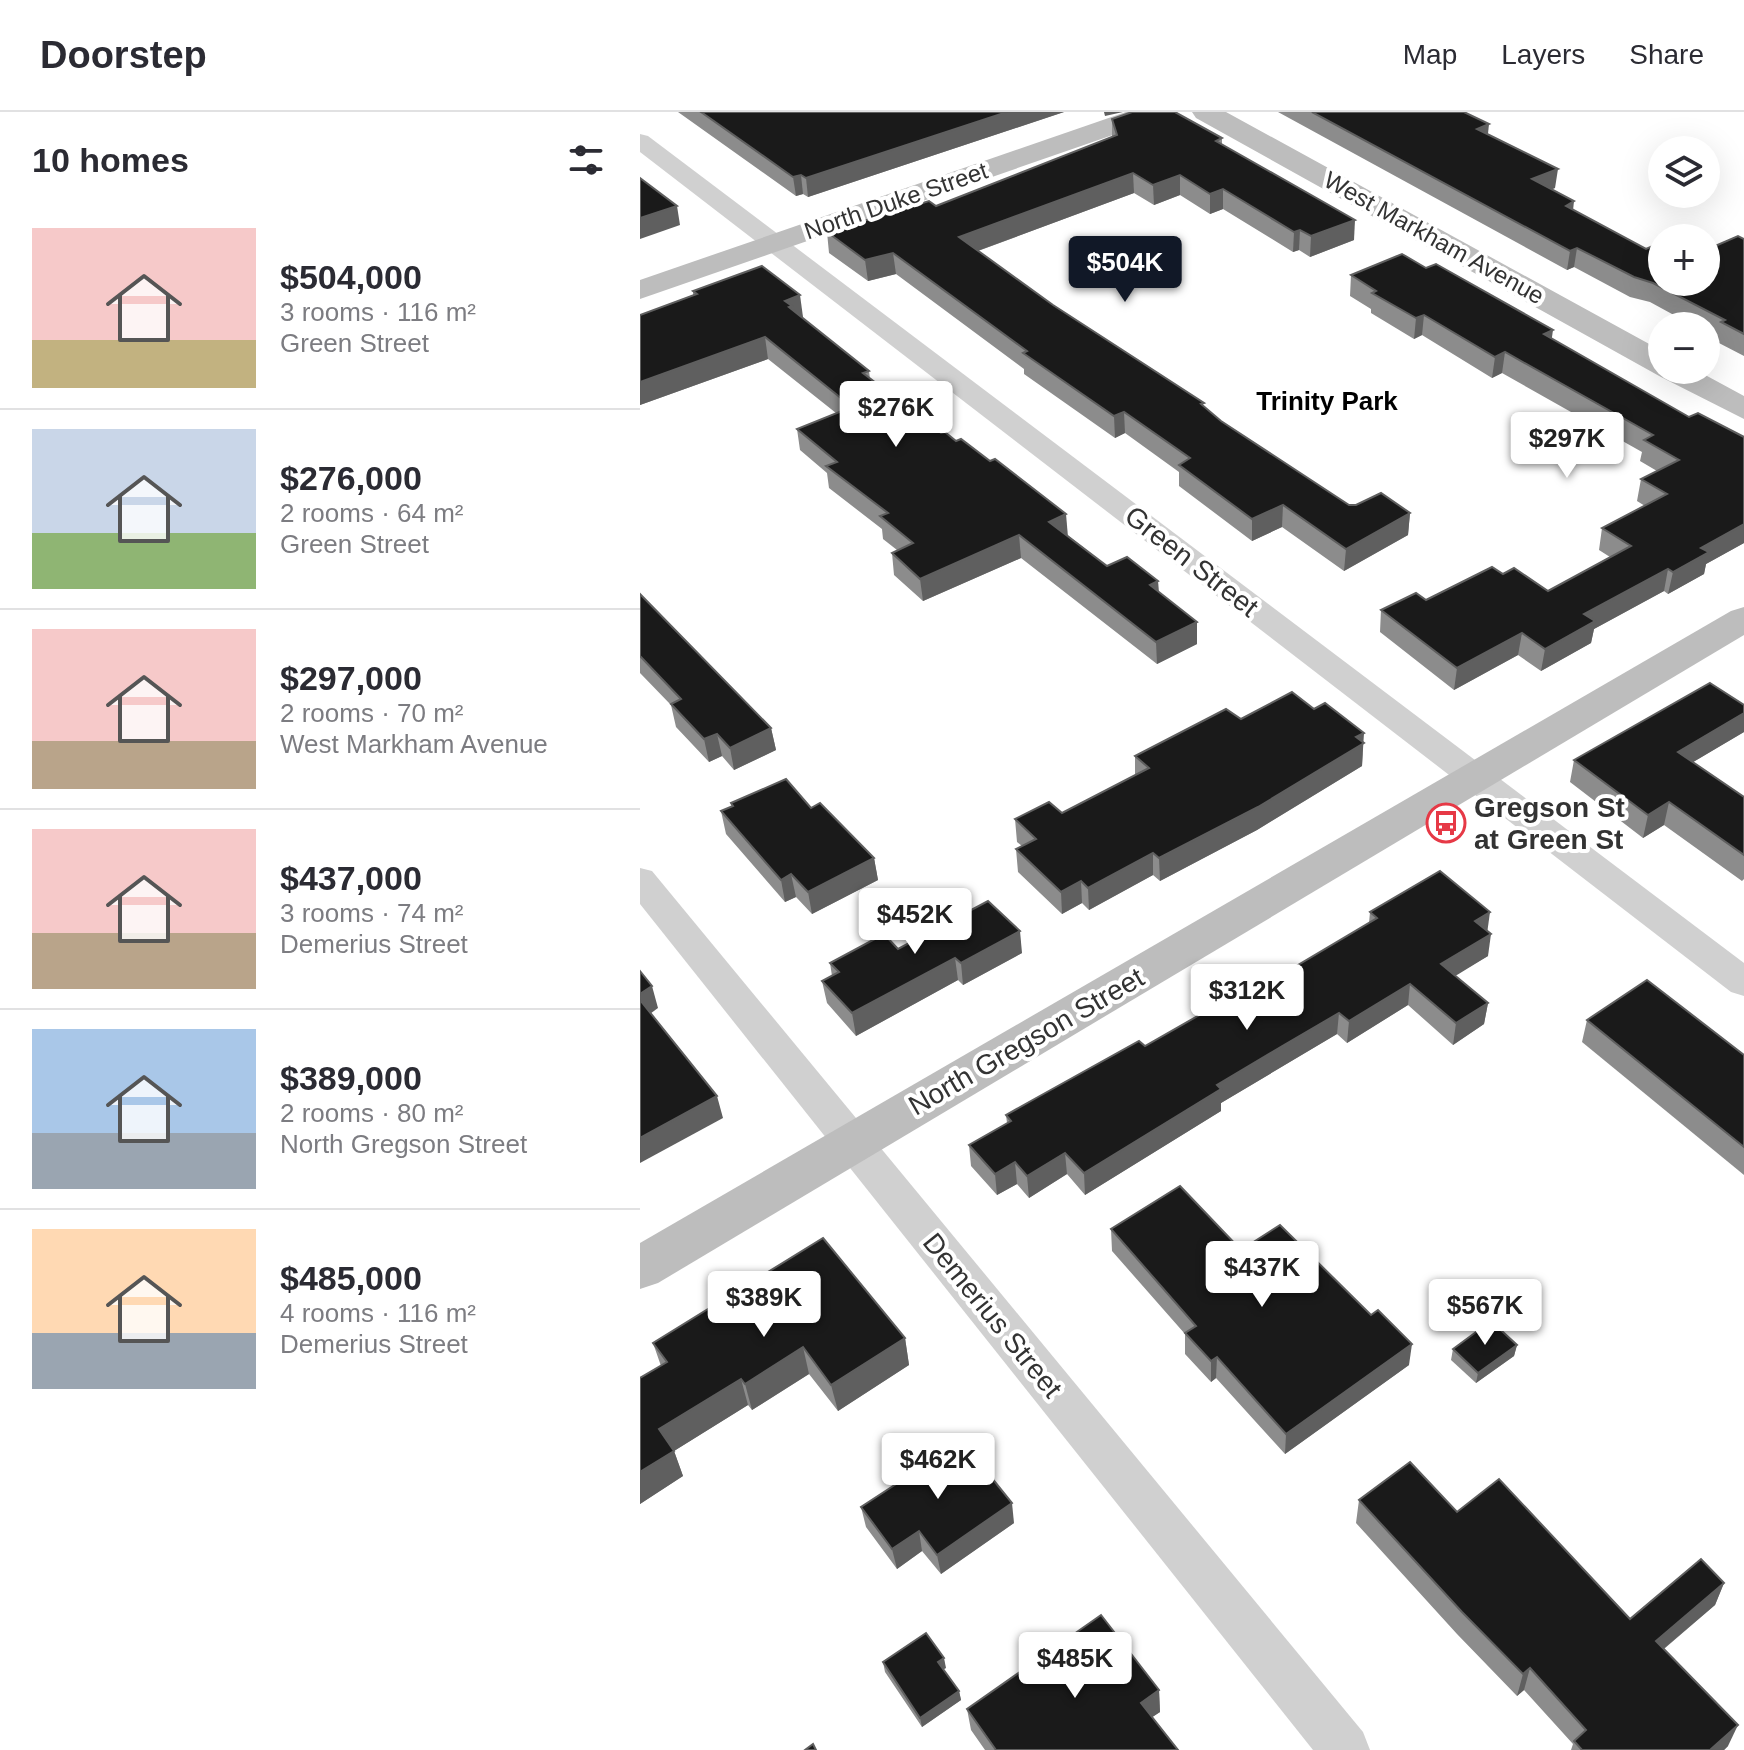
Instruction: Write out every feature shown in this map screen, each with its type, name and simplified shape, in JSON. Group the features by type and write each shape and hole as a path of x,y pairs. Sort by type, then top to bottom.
{"main road":[{"name":"North Duke Street","path":"640,290 1152,112"},
{"name":"West Markham Avenue","path":"1206,112 1648,356"},
{"path":"1698,384 1744,409"},
{"name":"North Gregson Street","path":"640,1268 1744,619"}],"street":[{"name":"Green Street","path":"640,141 1744,982"},
{"name":"Demerius Street","path":"640,880 1345,1750"}],"building":[{"path":"701,112 1007,112 806,178 801,175 793,177"},
{"path":"1132,112 1175,112 1222,138 1216,141 1355,220 1311,236 1300,230 1294,232 1223,189 1210,194 1180,175 1153,185 1133,173 959,237 1053,305 1204,403 1201,404 1221,421 1349,505 1356,505 1381,493 1410,513 1346,549 1283,505 1252,519 1179,465 1190,458 1124,412 1114,416 1023,353 1027,351 893,253 865,260 827,232 929,201 936,206 1117,135 1112,119"},
{"path":"1312,112 1464,112 1489,124 1477,129 1558,169 1532,179 1574,201 1566,206 1648,248 1648,281 1577,248 1570,251"},
{"path":"640,178 677,206 640,218"},
{"path":"1738,236 1744,239 1744,334 1721,322 1725,320 1720,317 1720,312 1709,312 1678,296 1720,296 1720,244"},
{"path":"1402,254 1426,268 1436,264 1553,330 1544,334 1689,417 1698,413 1744,437 1744,524 1701,548 1709,552 1673,572 1668,569 1584,614 1595,621 1545,649 1522,633 1457,668 1381,610 1416,593 1426,600 1492,567 1503,574 1514,568 1548,591 1631,546 1602,528 1667,494 1641,479 1679,460 1644,440 1653,435 1505,352 1495,357 1424,315 1416,318 1372,293 1376,291 1351,275"},
{"path":"762,266 800,295 785,301 792,306 789,307 869,371 863,373 941,433 945,432 956,441 961,439 990,461 995,459 1066,514 1049,522 1107,566 1127,557 1158,581 1150,585 1197,622 1156,642 1019,535 920,579 892,553 913,543 880,516 888,513 826,466 837,462 797,429 852,407 765,337 640,382 640,315 697,294 693,291"},
{"path":"640,594 771,728 730,748 717,734 704,739 671,704 681,699 640,656"},
{"path":"1710,683 1744,705 1744,713 1678,752 1744,797 1744,855 1669,802 1648,815 1574,760"},
{"path":"1292,692 1314,709 1325,703 1364,733 1356,737 1364,743 1258,807 1159,858 1153,853 1088,888 1081,881 1061,892 1016,849 1036,839 1015,819 1049,802 1062,813 1149,768 1135,756 1226,709 1241,719"},
{"path":"786,779 811,808 820,803 874,858 808,892 791,874 781,880 721,811 733,806 731,803"},
{"path":"1440,871 1490,912 1475,921 1491,934 1441,964 1488,1003 1456,1023 1410,984 1349,1021 1339,1013 1217,1085 1221,1089 1084,1173 1065,1153 1027,1176 1015,1162 995,1174 969,1145 1011,1121 1006,1115 1139,1041 1145,1046 1210,1009 1207,1006 1229,993 1225,990 1254,973 1266,984 1377,918 1370,912"},
{"path":"988,901 1020,931 961,963 955,958 852,1013 822,981 839,972 830,963 884,934 898,949"},
{"path":"640,971 652,986 640,994"},
{"path":"1647,980 1744,1055 1744,1147 1587,1020"},
{"path":"640,1000 717,1096 640,1138"},
{"path":"1180,1186 1241,1250 1280,1225 1371,1315 1378,1310 1412,1344 1286,1434 1217,1357 1211,1361 1185,1333 1196,1326 1111,1229"},
{"path":"823,1238 905,1338 831,1385 803,1347 745,1384 741,1379 659,1429 674,1451 640,1472 640,1378 667,1362 653,1343"},
{"path":"1491,1321 1517,1345 1478,1373 1453,1349"},
{"path":"962,1441 1012,1503 937,1555 919,1531 892,1549 861,1507"},
{"path":"1410,1462 1457,1512 1499,1479 1630,1619 1701,1559 1724,1583 1656,1641 1738,1725 1710,1750 1582,1750 1574,1741 1586,1730 1530,1668 1523,1674 1359,1500"},
{"path":"1101,1615 1159,1690 1141,1703 1178,1750 996,1750 967,1709"},
{"path":"926,1633 944,1658 938,1662 959,1691 920,1718 883,1662"}],"place":[{"name":"Gregson St at Green St","path":"1446,823"}],"district":[{"name":"Trinity Park","path":"1327,401"}]}
